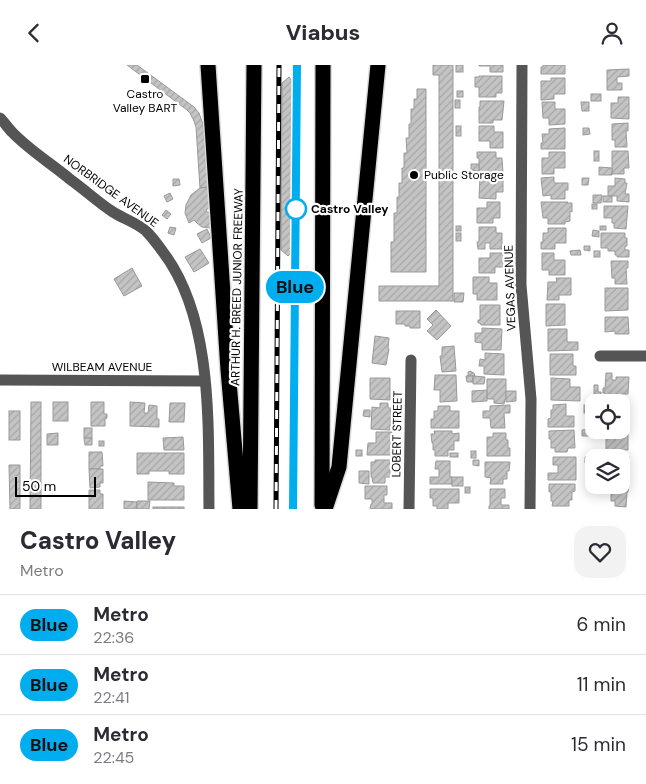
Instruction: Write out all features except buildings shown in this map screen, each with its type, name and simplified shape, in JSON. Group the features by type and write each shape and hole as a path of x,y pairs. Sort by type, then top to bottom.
{"highway":[{"path":"208,65 228,370 240,509"},
{"name":"ARTHUR H. BREED JUNIOR FREEWAY","path":"250,509 254,65"},
{"path":"324,65 324,509"},
{"path":"324,509 339,467 378,65"}],"street":[{"name":"VEGAS AVENUE","path":"522,65 522,285 531,399 530,509"},
{"name":"NORBRIDGE AVENUE","path":"0,117 13,133 27,145 113,212 145,231 155,242 176,273 187,295 201,352 208,422 209,509"},
{"path":"600,356 646,356"},
{"name":"LOBERT STREET","path":"410,509 411,360"},
{"name":"WILBEAM AVENUE","path":"0,380 204,381"}],"railway":[{"path":"276,509 279,65"},
{"path":"293,509 297,65"}],"metro line":[{"name":"Blue","path":"293,509 297,65"}],"place":[{"name":"Castro Valley BART","path":"145,79"},
{"name":"Public Storage","path":"414,175"},
{"name":"Castro Valley","path":"296,209"}]}
